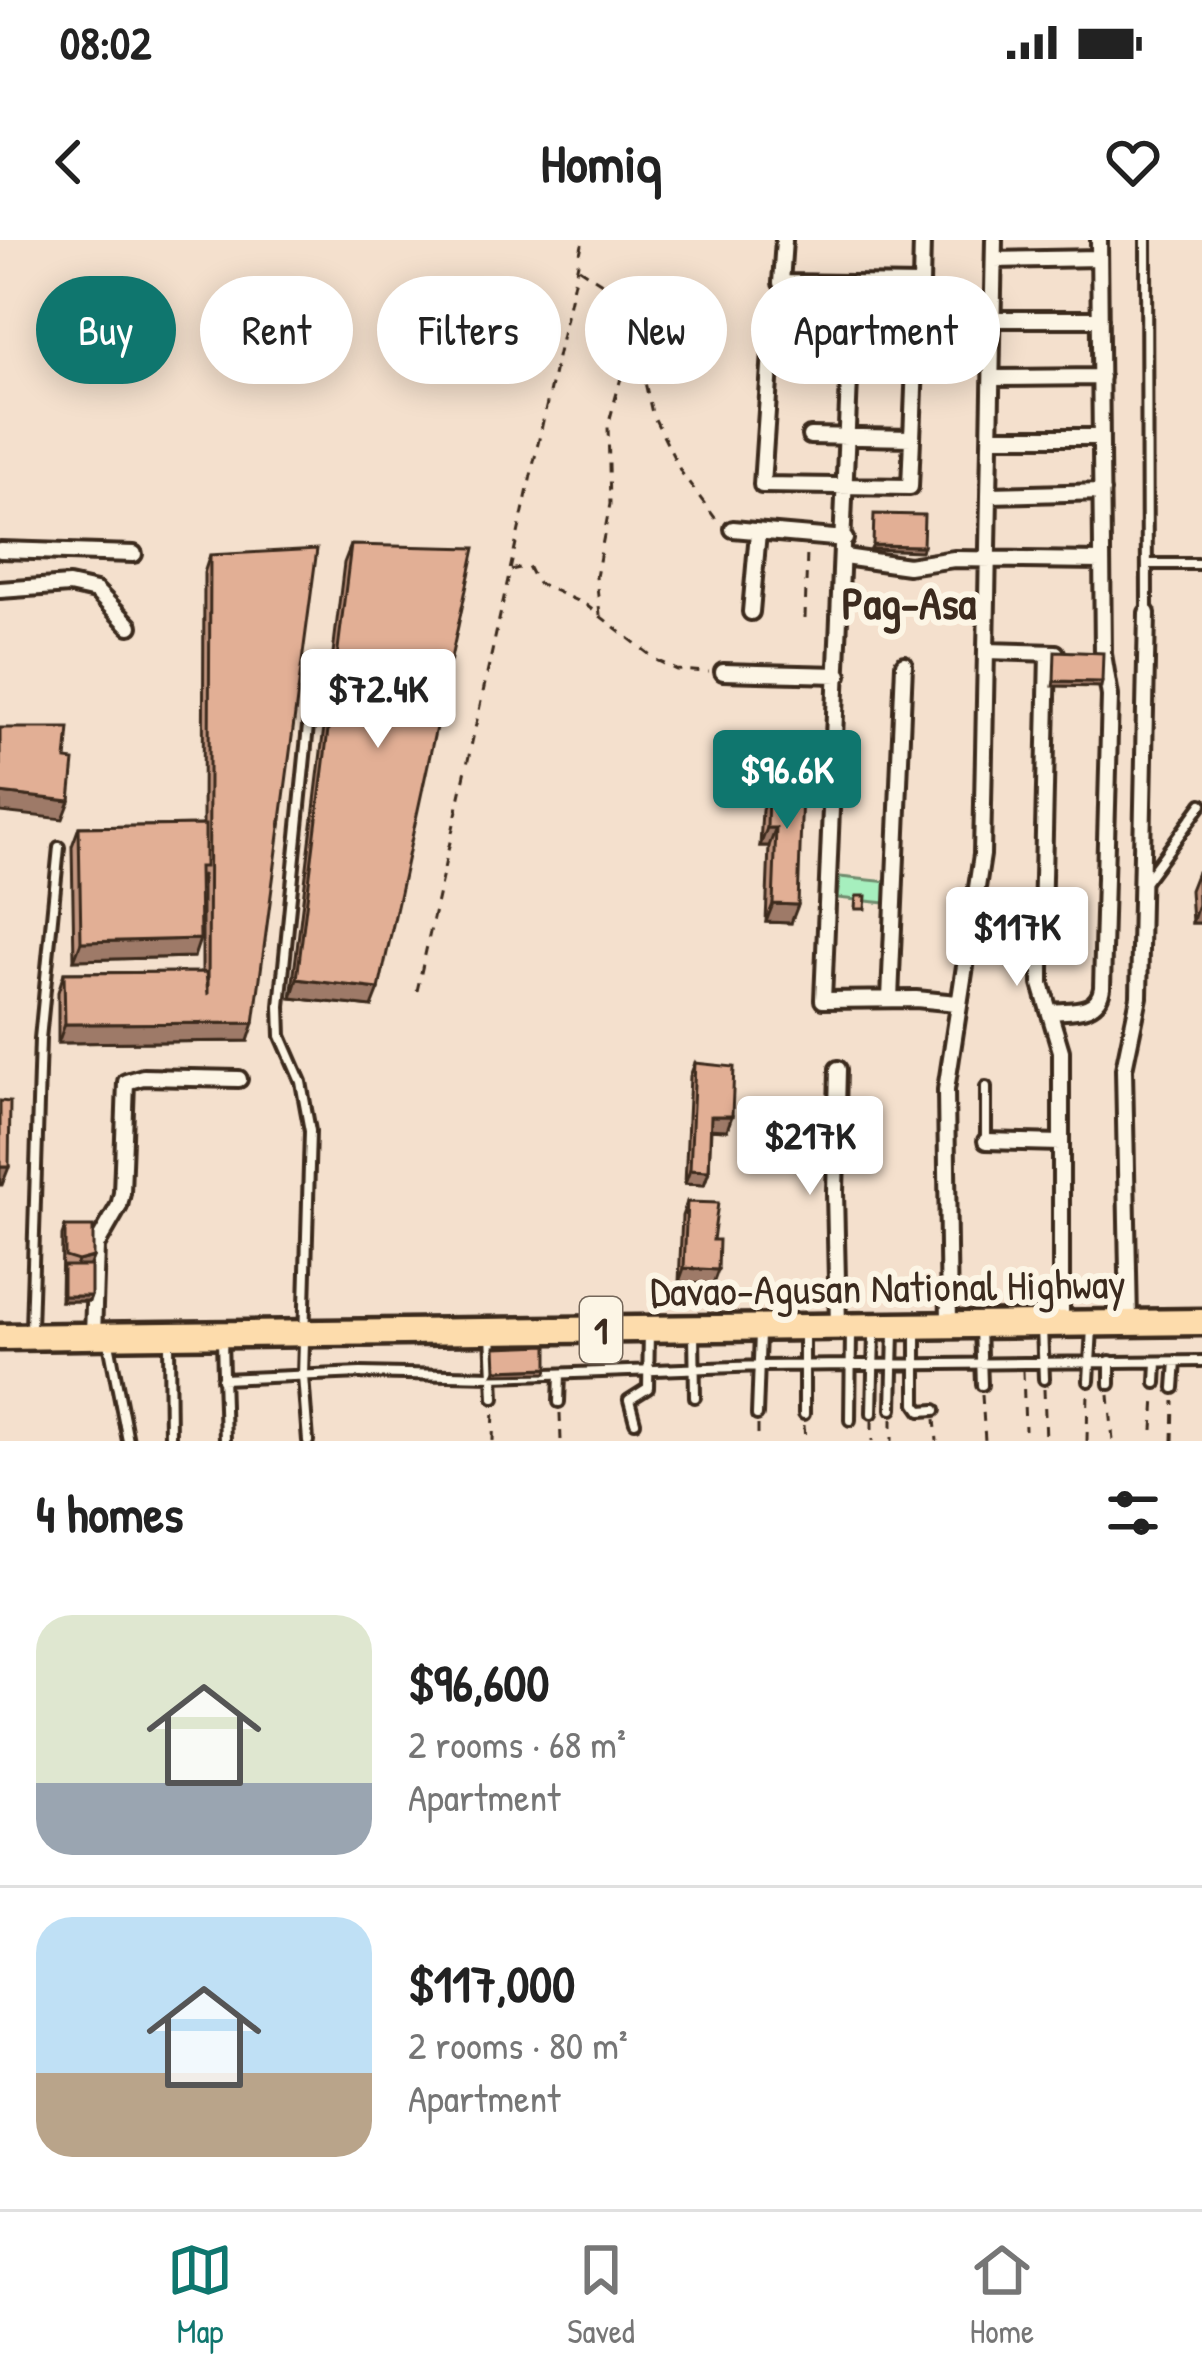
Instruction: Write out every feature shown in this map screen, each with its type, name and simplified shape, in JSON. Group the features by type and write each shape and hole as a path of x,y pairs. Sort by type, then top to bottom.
{"highway":[{"name":"Davao-Agusan National Highway","path":"0,1337 1202,1322"}],"street":[{"path":"781,276 784,240"},
{"path":"921,276 922,240"},
{"path":"994,240 994,276"},
{"path":"1050,1012 1090,1007 1102,988 1110,722 1103,654 1099,240"},
{"path":"994,260 1099,258"},
{"path":"1000,320 1100,320"},
{"path":"1000,378 1101,377"},
{"path":"769,384 762,485 910,487 914,384"},
{"path":"850,384 824,1000 957,1003"},
{"path":"949,1324 946,1090 957,1003 981,884 992,384"},
{"path":"810,436 912,438"},
{"path":"991,436 1101,437"},
{"path":"990,495 1102,492"},
{"path":"733,529 845,539"},
{"path":"752,612 758,532"},
{"path":"0,550 134,554"},
{"path":"844,557 908,566 954,559 1102,561"},
{"path":"0,590 69,585 96,591 130,626"},
{"path":"1129,1322 1124,1070 1138,1010 1147,614"},
{"path":"986,651 1066,653"},
{"path":"1048,652 1040,968 1061,1051 1052,1323"},
{"path":"1084,654 1103,654"},
{"path":"890,999 904,664"},
{"path":"723,672 839,675"},
{"path":"838,1070 835,1212 875,1325"},
{"path":"100,1335 96,1246 122,1192 126,1082 143,1077 239,1079"},
{"path":"986,1141 1061,1143"}],"lane":[{"path":"1145,240 1147,614"},
{"path":"1147,564 1202,564"},
{"path":"308,1441 303,1376 309,1119 301,1082 281,1036 280,1006 311,696"},
{"path":"1144,884 1202,804"},
{"path":"30,1337 40,1040 59,848"},
{"path":"986,1087 986,1141"},
{"path":"980,1323 982,1385"},
{"path":"1044,1379 1052,1323"},
{"path":"1088,1381 1092,1323"},
{"path":"850,1420 851,1365 875,1325"},
{"path":"875,1325 892,1365 892,1408"},
{"path":"875,1325 916,1365 917,1408 935,1410"},
{"path":"872,1413 875,1325"},
{"path":"804,1326 804,1414"},
{"path":"758,1415 760,1327"},
{"path":"694,1328 695,1397"},
{"path":"634,1422 629,1397 647,1392 649,1330"},
{"path":"491,1331 494,1398"},
{"path":"169,1334 170,1441"},
{"path":"222,1334 225,1441"},
{"path":"100,1335 128,1441"},
{"path":"1110,1384 1111,1361"},
{"path":"1174,1388 1176,1361"},
{"path":"222,1379 1202,1361"},
{"path":"1156,1383 1157,1362"},
{"path":"559,1402 560,1374"}],"path":[{"path":"417,991 583,240"},
{"path":"578,267 592,276"},
{"path":"600,615 596,577 610,504 608,426 619,384"},
{"path":"645,384 664,440 707,509 719,523 733,529"},
{"path":"805,619 808,537"},
{"path":"509,569 528,566 538,584 600,615 658,661 677,670 723,672"},
{"path":"1023,1366 1025,1430"},
{"path":"1044,1379 1046,1441"},
{"path":"1087,1441 1088,1381"},
{"path":"1153,1430 1156,1383"},
{"path":"1110,1384 1113,1441"},
{"path":"982,1385 985,1441"},
{"path":"1173,1441 1174,1388"},
{"path":"493,1441 494,1398"},
{"path":"559,1402 561,1441"},
{"path":"892,1408 892,1441"},
{"path":"935,1410 938,1441"},
{"path":"872,1413 872,1441"},
{"path":"804,1414 805,1441"},
{"path":"758,1415 758,1441"}],"green space":[{"path":"840,877 889,882 886,903 837,898"}],"building":[{"path":"874,514 924,515 923,546 873,545"},
{"path":"351,545 475,548 379,989 297,979"},
{"path":"317,549 254,1023 65,1024 64,973 206,972 208,995 210,555"},
{"path":"1055,651 1103,653 1102,682 1054,681"},
{"path":"0,728 69,728 66,760 74,761 70,801 0,793"},
{"path":"723,743 765,745 764,780 721,778"},
{"path":"778,763 803,764 798,905 773,904 776,828 767,828 768,792 777,792"},
{"path":"205,825 205,867 199,867 200,939 81,942 79,827"},
{"path":"1197,872 1202,872 1202,905 1198,905"},
{"path":"856,896 866,896 865,909 855,909"},
{"path":"695,1063 734,1067 732,1116 711,1116 709,1171 690,1170"},
{"path":"0,1101 10,1102 9,1167 0,1167"},
{"path":"687,1202 718,1203 713,1240 719,1240 718,1270 684,1268"},
{"path":"65,1227 93,1227 93,1257 78,1261 65,1257"},
{"path":"63,1266 91,1266 91,1296 63,1296"},
{"path":"548,1345 548,1368 496,1370 495,1347"}],"district":[{"name":"Pag-Asa","path":"909,603"}]}
